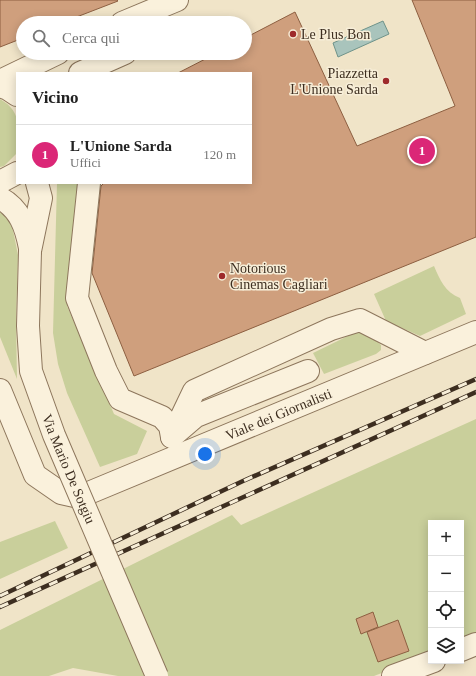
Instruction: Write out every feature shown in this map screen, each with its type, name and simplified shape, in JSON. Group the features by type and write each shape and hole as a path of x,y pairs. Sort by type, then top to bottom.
{"street":[{"path":"132,16 146,6 177,0"},
{"path":"19,72 44,60"},
{"path":"58,60 67,72"},
{"path":"82,72 110,60"},
{"path":"0,81 16,73"},
{"path":"0,86 16,95"},
{"path":"0,182 16,174"},
{"name":"Via Mario De Sotgiu","path":"30,251 41,198 37,184"},
{"path":"89,184 77,298 106,371 120,399 162,417 170,426 172,437"},
{"name":"Via Mario De Sotgiu","path":"0,198 9,202 27,229 30,251 28,326 31,371 54,435 158,676"},
{"path":"156,466 194,391 331,329 360,320 426,353"},
{"name":"Viale dei Giornalisti","path":"0,390 35,475 61,493 79,497 476,332"},
{"path":"172,437 196,416 308,371"},
{"path":"464,649 476,644"},
{"path":"393,676 428,663"}],"green space":[{"path":"0,99 8,104 16,116 16,154 4,166 0,167"},
{"path":"57,184 78,184 67,306 114,414 147,431 137,454 100,467 67,393 58,364 53,333"},
{"path":"0,212 7,217 12,225 18,255 16,320 17,379 0,337"},
{"path":"434,266 441,281 447,289 460,298 466,314 420,336 386,321 374,294"},
{"path":"361,332 373,338 381,345 381,350 376,354 324,374 313,353 352,334"},
{"path":"476,419 476,637 464,642 464,520 428,520 428,655 374,676 118,676 73,668 49,676 0,676 0,630 232,515 241,525"},
{"path":"55,521 68,548 0,579 0,542"}],"water":[{"path":"383,21 389,34 338,57 333,43"}],"building":[{"path":"0,0 118,1 79,16 16,16 16,41 0,47"},
{"path":"412,0 476,0 476,237 134,376 92,273 101,186 103,184 252,184 252,72 180,72 203,60 252,60 252,34 295,12 357,146 455,106"},
{"path":"373,612 378,627 361,634 356,619"},
{"path":"398,620 409,651 378,662 367,632"}],"railway":[{"path":"0,596 243,481 476,379"},
{"path":"0,607 476,392"}],"place":[{"name":"Le Plus Bon","path":"293,34"},
{"name":"Piazzetta L'Unione Sarda","path":"386,81"},
{"name":"L'Unione Sarda","path":"422,151"},
{"name":"Notorious Cinemas Cagliari","path":"222,276"}]}
